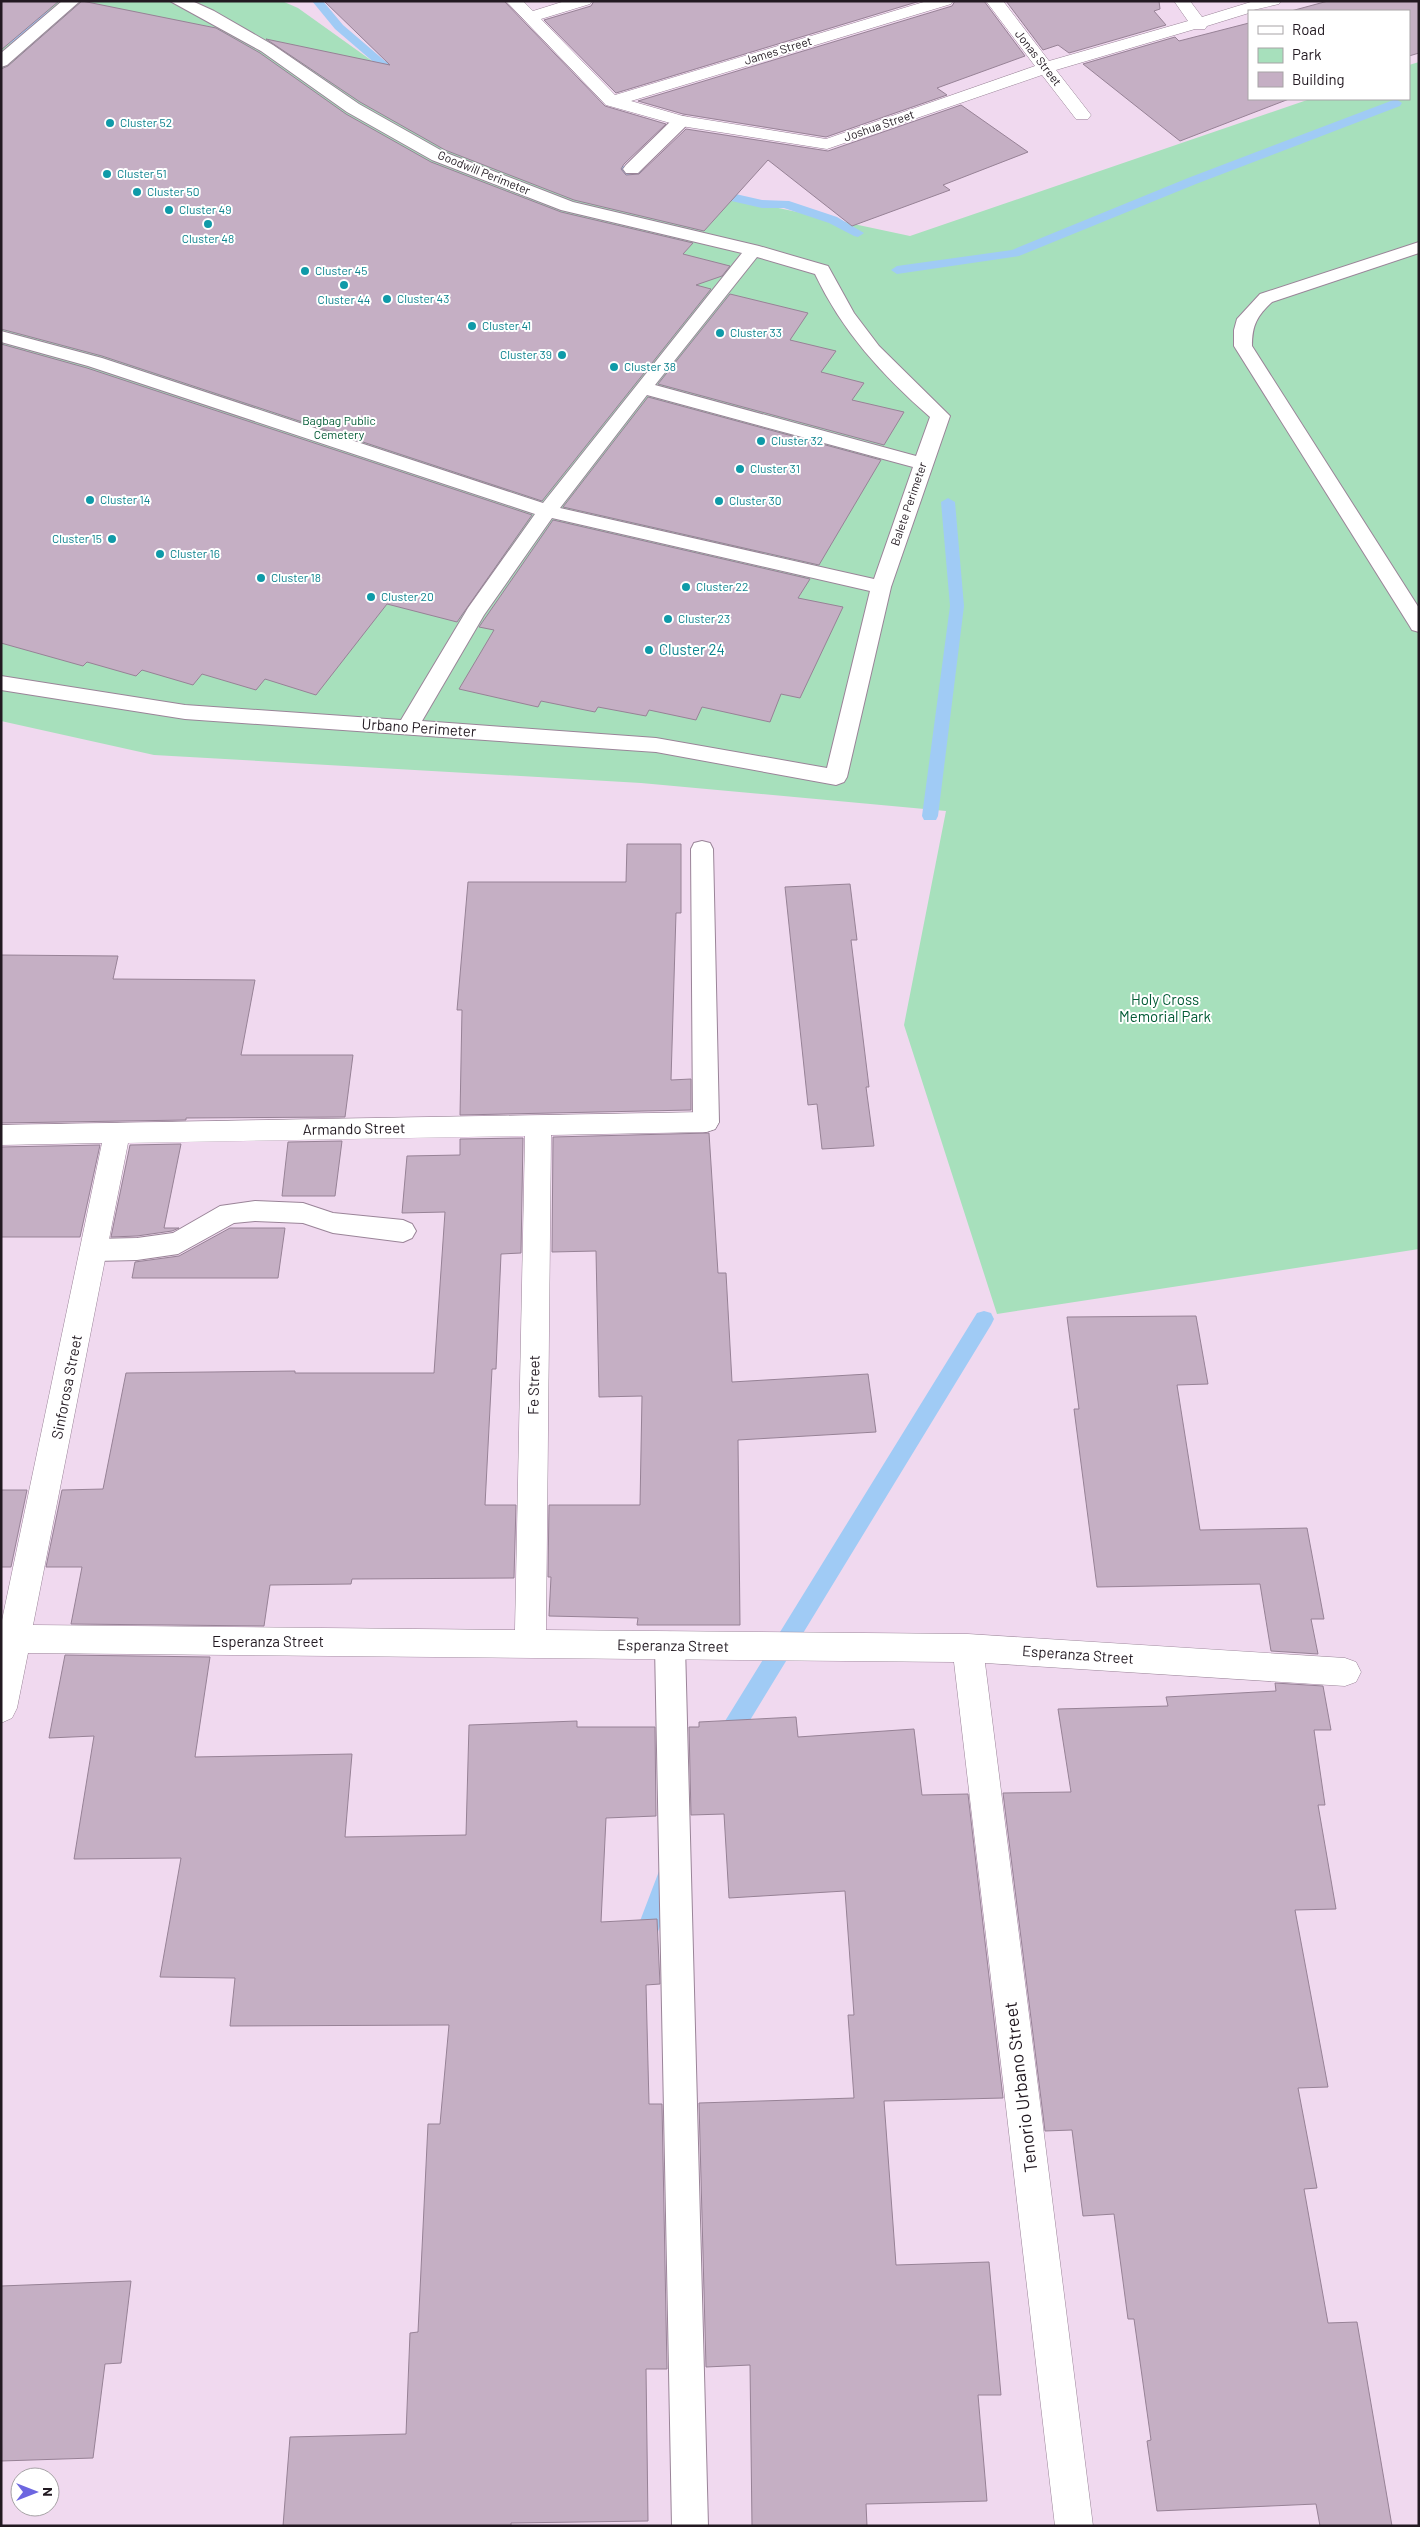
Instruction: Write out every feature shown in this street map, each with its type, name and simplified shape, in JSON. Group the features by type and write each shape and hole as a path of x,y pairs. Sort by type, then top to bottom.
{"street":[{"name":"Joshua Street","path":"514,1 612,101 681,121 828,144 1045,68 1199,25 1274,1"},
{"path":"528,17 584,1"},
{"name":"James Street","path":"612,101 945,1"},
{"name":"Jonas Street","path":"994,1 1082,115"},
{"path":"1182,1 1199,25"},
{"name":"Armando Street","path":"1,1135 706,1122"},
{"name":"Fe Street","path":"530,1644 538,1126"},
{"name":"Sinforosa Street","path":"1,1708 9,1640 95,1250 117,1134"},
{"name":"Esperanza Street","path":"9,1640 968,1648 1345,1672"},
{"name":"Tenorio Urbano Street","path":"968,1648 1074,2526"}],"lane":[{"path":"1,62 72,1"},
{"name":"Goodwill Perimeter","path":"178,1 208,14 267,48 353,108 438,156 567,206 753,250 822,270"},
{"path":"632,169 681,121"},
{"path":"1419,247 1266,298 1252,311 1243,325 1243,346 1419,625"},
{"path":"408,727 465,629 547,511 753,250"},
{"name":"Balete Perimeter","path":"822,270 832,293 857,333 888,370 940,416 881,587 836,776"},
{"path":"1,336 96,362 547,511 881,587"},
{"path":"644,388 923,464"},
{"name":"Urbano Perimeter","path":"1,683 185,712 656,745 836,776"},
{"path":"702,849 706,1122"},
{"path":"95,1250 137,1249 178,1243 230,1214 255,1211 303,1213 333,1223 402,1231"},
{"path":"670,1646 690,2526"}],"green space":[{"path":"1,1 282,1 298,8 375,63 614,173 910,236 1307,100 1410,100 1410,65 1419,62 1419,1249 997,1314 904,1025 946,811 641,783 154,755 1,721"}],"building":[{"path":"1,1 59,1 1,50"},
{"path":"82,1 216,28 260,53 346,114 431,162 561,212 693,243 683,254 730,266 722,276 696,285 711,289 542,501 102,356 1,329 1,69 8,66"},
{"path":"324,1 504,1 605,106 666,124 624,164 621,169 626,175 639,174 686,129 828,151 961,105 1028,152 943,185 950,190 852,226 768,160 704,231 574,200 445,150 360,102 266,39 390,65"},
{"path":"594,1 920,1 616,93 544,20 591,6"},
{"path":"955,1 984,1 1025,56 937,88 947,95 826,137 683,114 638,101 952,6"},
{"path":"1006,1 1159,1 1160,9 1154,11 1166,25 1069,53 1058,45 1043,50"},
{"path":"1328,1 1419,1 1419,53 1410,56 1410,10 1295,10"},
{"path":"1248,23 1248,100 1286,100 1180,141 1083,64 1175,37 1179,41"},
{"path":"730,294 808,313 790,340 836,351 821,372 864,383 852,400 904,412 884,445 658,384"},
{"path":"1,344 87,368 532,515 457,622 387,604 316,695 265,679 256,690 202,674 193,685 142,670 136,676 87,662 83,666 1,643"},
{"path":"648,397 881,460 819,565 563,507"},
{"path":"553,520 810,579 798,598 843,607 800,698 781,694 770,722 702,707 696,720 649,710 646,716 598,707 595,712 541,701 538,707 459,689 494,630 479,627"},
{"path":"627,844 681,844 681,913 676,913 671,1080 691,1079 691,1110 460,1115 462,1010 457,1010 468,882 626,882"},
{"path":"850,884 857,940 851,940 869,1087 866,1087 874,1146 822,1149 817,1104 808,1105 785,887"},
{"path":"1,955 118,956 113,979 255,980 241,1055 353,1055 345,1117 186,1118 186,1120 1,1123"},
{"path":"709,1133 718,1273 726,1273 732,1382 868,1374 876,1432 738,1440 740,1625 637,1625 638,1618 549,1616 551,1577 548,1577 549,1505 640,1505 642,1396 599,1397 596,1251 552,1252 553,1137"},
{"path":"523,1138 521,1253 501,1254 496,1369 492,1369 485,1505 516,1505 514,1578 352,1579 351,1584 270,1585 264,1626 71,1624 82,1567 46,1567 62,1490 103,1489 126,1373 295,1371 295,1373 434,1373 445,1212 402,1213 407,1156 460,1155 460,1139"},
{"path":"342,1141 335,1196 282,1196 288,1142"},
{"path":"181,1144 164,1228 179,1228 172,1231 137,1236 111,1237 130,1145"},
{"path":"100,1145 80,1237 1,1237 1,1147"},
{"path":"230,1228 285,1228 278,1278 132,1278 135,1262 179,1256"},
{"path":"1196,1316 1208,1384 1177,1385 1200,1530 1307,1528 1324,1619 1311,1619 1318,1654 1271,1651 1260,1584 1097,1587 1074,1409 1079,1409 1067,1317"},
{"path":"1,1490 27,1490 11,1567 1,1567"},
{"path":"65,1655 210,1657 195,1757 352,1754 345,1837 466,1835 469,1725 577,1721 577,1727 655,1727 656,1816 606,1818 601,1922 657,1919 660,1984 646,1985 649,2104 662,2104 667,2369 646,2369 648,2521 511,2523 511,2526 283,2526 290,2437 406,2434 410,2333 418,2332 428,2124 440,2124 449,2025 230,2026 235,1978 160,1977 181,1858 74,1859 94,1736 49,1738"},
{"path":"1275,1683 1323,1686 1331,1730 1314,1730 1325,1805 1318,1805 1336,1909 1295,1910 1328,2087 1298,2088 1317,2188 1304,2189 1328,2323 1357,2322 1392,2526 1320,2526 1316,2504 1157,2511 1147,2441 1151,2440 1134,2319 1128,2319 1114,2214 1083,2216 1072,2130 1045,2131 1003,1793 1071,1792 1058,1709 1168,1706 1166,1697 1276,1691"},
{"path":"796,1717 798,1737 914,1729 922,1795 968,1794 1003,2098 884,2101 896,2265 989,2262 1001,2395 978,2395 987,2501 866,2504 867,2526 752,2526 750,2365 706,2367 699,2103 854,2098 848,2015 854,2015 845,1891 729,1898 724,1814 691,1815 689,1727 699,1727 699,1722"},
{"path":"131,2281 121,2363 105,2364 93,2458 1,2461 1,2286"}],"waterway":[{"path":"317,1 339,27 381,63 404,70"},
{"path":"7,41 61,6"},
{"path":"897,270 1015,253 1192,181 1396,103"},
{"path":"598,164 661,179"},
{"path":"709,192 762,204 785,204 833,220 858,233"},
{"path":"930,816 957,606 948,502"},
{"path":"725,1741 984,1319"},
{"path":"643,1942 669,1874"}],"place":[{"name":"Cluster 52","path":"110,123"},
{"name":"Cluster 51","path":"107,174"},
{"name":"Cluster 50","path":"137,192"},
{"name":"Cluster 49","path":"169,210"},
{"name":"Cluster 48","path":"208,224"},
{"name":"Cluster 45","path":"305,271"},
{"name":"Cluster 44","path":"344,285"},
{"name":"Cluster 43","path":"387,299"},
{"name":"Cluster 41","path":"472,326"},
{"name":"Cluster 33","path":"720,333"},
{"name":"Cluster 39","path":"562,355"},
{"name":"Cluster 38","path":"614,367"},
{"name":"Cluster 32","path":"761,441"},
{"name":"Cluster 31","path":"740,469"},
{"name":"Cluster 14","path":"90,500"},
{"name":"Cluster 30","path":"719,501"},
{"name":"Cluster 15","path":"112,539"},
{"name":"Cluster 16","path":"160,554"},
{"name":"Cluster 18","path":"261,578"},
{"name":"Cluster 22","path":"686,587"},
{"name":"Cluster 20","path":"371,597"},
{"name":"Cluster 23","path":"668,619"},
{"name":"Cluster 24","path":"649,650"}],"park label":[{"name":"Bagbag Public Cemetery","path":"339,428"},
{"name":"Holy Cross Memorial Park","path":"1165,1008"}]}
